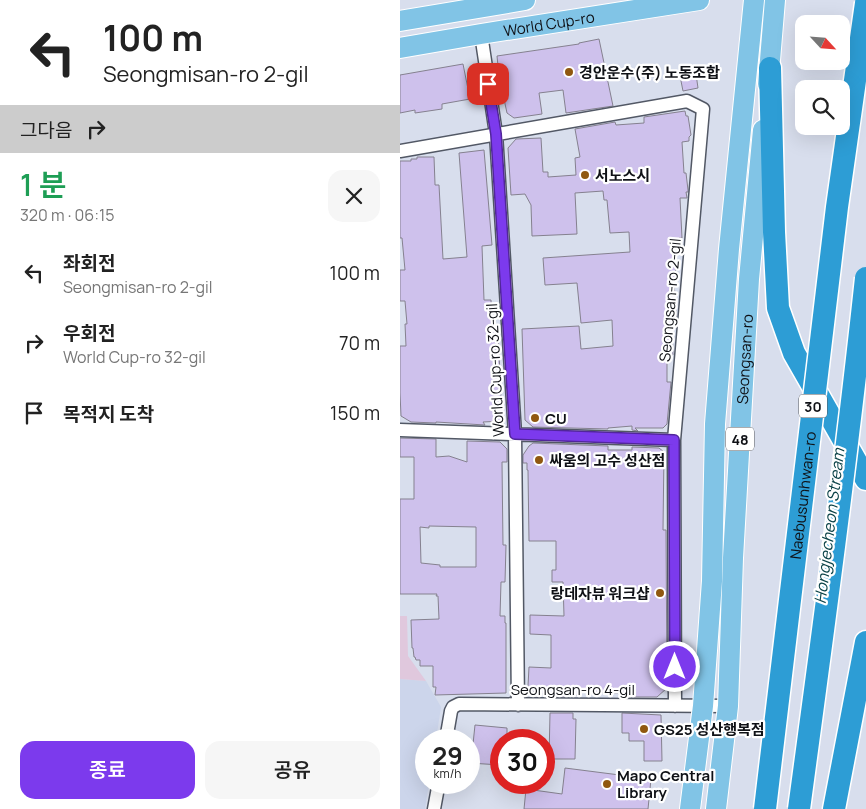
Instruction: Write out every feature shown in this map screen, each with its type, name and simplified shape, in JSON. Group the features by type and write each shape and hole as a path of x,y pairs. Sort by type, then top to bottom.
{"highway":[{"name":"Naebusunhwan-ro","path":"765,809 837,207 866,3"},
{"path":"770,68 778,308 794,353 866,478"},
{"path":"799,809 856,372 866,278"},
{"path":"834,809 866,642"}],"main road":[{"name":"World Cup-ro","path":"400,21 476,4 525,0"},
{"name":"World Cup-ro","path":"400,48 700,0"},
{"path":"690,809 703,706 712,582 715,424 754,0"},
{"name":"Seongsan-ro","path":"716,809 728,706 733,558 748,279 770,68 775,0"}],"street":[{"name":"World Cup-ro 32-gil","path":"481,34 496,134 515,434 518,705"},
{"name":"Seongsan-ro 2-gil","path":"496,134 687,101 703,109 674,440 675,706"},
{"path":"400,151 496,134"},
{"path":"400,430 674,440"},
{"name":"Seongsan-ro 4-gil","path":"448,729 451,711 460,704 728,706"},
{"path":"434,809 436,794"}],"shaded area":[{"path":"400,616 407,616 408,656 426,681 400,679"},
{"path":"400,679 426,681 441,707 438,729 415,729 415,794 427,794 425,809 400,809"}],"pier":[{"path":"866,0 866,315 807,809 759,809 848,135 850,135 850,121"}],"building":[{"path":"599,39 613,106 566,113 563,90 539,93 542,114 514,118 507,113 497,56 579,44"},
{"path":"463,64 470,99 442,104 442,109 415,113 415,110 400,113 400,75"},
{"path":"695,67 698,88 683,91 679,71"},
{"path":"685,111 686,116 688,116 691,135 689,141 682,142 684,173 686,173 688,192 686,192 687,198 680,198 682,238 679,238 680,244 674,244 676,318 674,319 675,325 672,325 673,355 667,355 667,382 671,382 667,424 663,428 635,428 638,431 632,430 632,426 608,429 533,427 525,420 522,329 579,326 581,349 613,346 612,320 581,323 577,283 545,285 543,258 630,252 629,232 610,233 607,200 604,200 603,191 575,193 577,234 532,236 531,205 525,194 511,195 508,148 516,139 541,138 543,172 548,172 548,177 576,175 575,158 580,157 575,129 615,122 616,125 644,123 644,117"},
{"path":"484,150 492,245 482,246 484,300 491,300 492,330 498,330 502,421 483,422 485,425 411,422 401,416 400,393 400,346 406,346 405,324 407,324 405,301 400,301 400,270 405,270 402,238 400,238 400,161 411,161 411,159 417,159 417,157 434,157 435,185 439,185 443,259 467,257 459,153"},
{"path":"400,438 436,439 436,457 449,456 467,462 467,441 500,442 507,449 507,462 502,462 503,545 506,545 505,582 501,582 500,616 505,616 506,623 506,693 435,695 436,687 433,687 433,666 420,666 420,660 416,660 414,657 411,620 439,619 438,596 436,596 437,594 400,594 400,499 414,499 414,457 400,457","holes":["420,527 476,527 476,567 440,567 440,565 421,563"]},
{"path":"533,443 608,446 608,450 632,450 632,447 659,448 664,452 663,530 666,530 667,688 657,697 622,697 622,694 619,693 578,692 578,695 573,695 573,697 550,697 551,694 536,694 528,686 529,667 551,668 551,635 530,634 530,615 564,616 563,582 552,582 552,570 556,570 556,541 529,541 528,470 527,463 523,463 523,455"},
{"path":"550,713 573,713 573,719 576,719 575,759 555,759 555,729 550,729"},
{"path":"622,713 661,715 662,761 644,761 644,741 629,741 629,733 622,733"},
{"path":"475,725 507,728 490,729 490,764 480,764 480,729 475,729"},
{"name":"Mapo Central Library","path":"565,768 651,779 648,809 524,809 526,794 562,794"}],"place":[{"name":"경안운수(주) 노동조합","path":"569,72"},
{"name":"서노스시","path":"585,175"},
{"name":"CU","path":"535,418"},
{"name":"싸움의 고수 성산점","path":"539,460"},
{"name":"랑데자뷰 워크샵","path":"660,593"},
{"name":"GS25 성산행복점","path":"644,729"},
{"name":"Mapo Central Library","path":"607,784"}],"route":[{"path":"488,84 496,134 515,434 674,440 675,667"}],"water label":[{"name":"Hongjecheon Stream","path":"829,526"}]}
